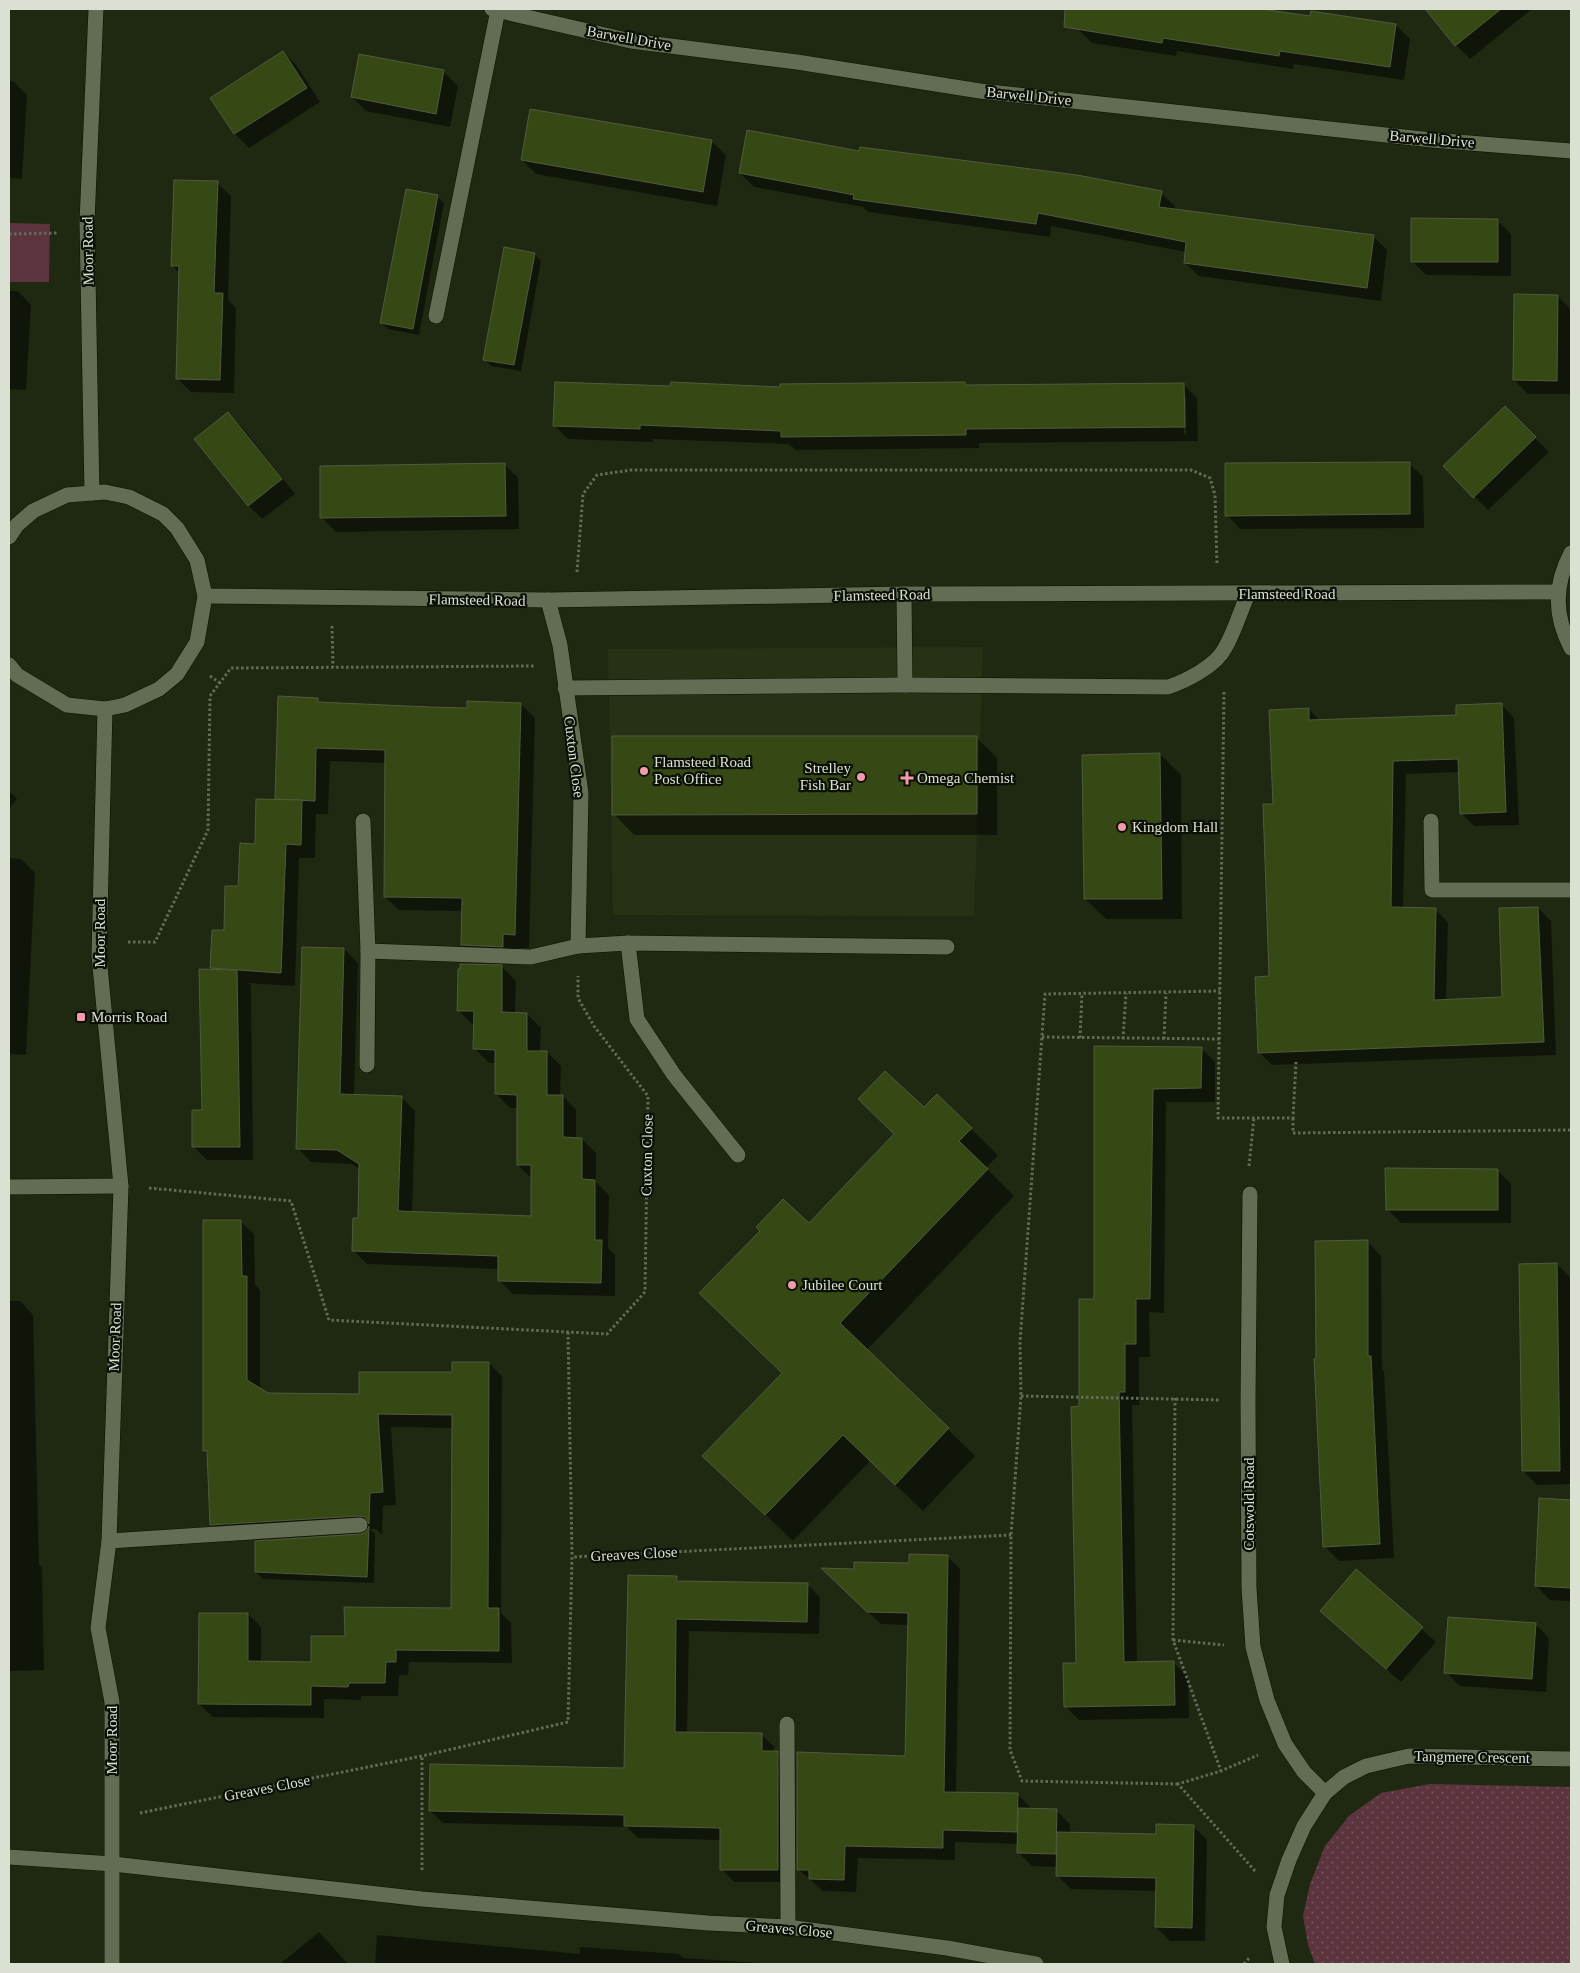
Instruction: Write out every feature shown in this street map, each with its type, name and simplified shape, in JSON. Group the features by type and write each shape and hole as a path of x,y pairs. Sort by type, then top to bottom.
{"street":[{"name":"Moor Road","path":"92,493 88,232 96,9"},
{"name":"Barwell Drive","path":"495,10 631,41 797,62 980,90 1432,140 1571,150"},
{"path":"436,316 495,10"},
{"path":"9,537 16,525 33,511 67,495 105,492 130,497 163,514 177,528 197,560 205,596 197,642 176,674 159,689 125,705 105,709 67,705 17,675 9,665"},
{"path":"1571,553 1562,570 1558,592 1560,622 1571,648"},
{"name":"Flamsteed Road","path":"205,596 574,600 904,594 1558,592"},
{"path":"904,594 904,685"},
{"path":"566,688 904,685 1168,687 1189,680 1207,667 1225,650 1248,594"},
{"name":"Cuxton Close","path":"548,600 560,645 580,793 578,946"},
{"name":"Moor Road","path":"105,709 99,956 120,1186 109,1541 98,1628 112,1702 112,1964"},
{"path":"363,821 368,951 366,1065"},
{"path":"1431,821 1432,890 1571,890"},
{"path":"628,943 637,1020 674,1075 738,1154"},
{"path":"368,951 531,957 578,946 628,943 947,946"},
{"path":"9,1187 120,1186"},
{"name":"Cotswold Road","path":"1250,1194 1249,1588 1254,1647 1267,1700 1285,1744 1304,1772 1325,1793"},
{"path":"109,1541 360,1524"},
{"path":"787,1724 788,1927"},
{"name":"Tangmere Crescent","path":"1282,1964 1274,1927 1277,1895 1289,1860 1304,1826 1325,1793 1344,1777 1366,1766 1409,1756 1571,1759"},
{"name":"Greaves Close","path":"9,1857 113,1864 422,1899 708,1923 788,1927 947,1948 1036,1964"}],"path":[{"path":"9,234 88,232"},
{"path":"574,600 583,494 597,475 631,470 1191,470 1210,478 1215,495 1217,594"},
{"path":"332,598 333,667"},
{"path":"1225,650 1218,1118 1293,1118"},
{"path":"99,942 155,942 208,830 210,696 231,668 562,665"},
{"name":"Cuxton Close","path":"568,1332 606,1334 645,1292 648,1096 594,1026 578,998 578,946"},
{"path":"1220,991 1045,994 1020,1342 1021,1396 1011,1535 1010,1750 1022,1781 1178,1784 1221,1771 1285,1744"},
{"path":"1164,1039 1166,993"},
{"path":"1080,1038 1082,994"},
{"path":"1123,1039 1126,994"},
{"path":"1042,1037 1220,1039"},
{"path":"1296,1062 1293,1133 1571,1130"},
{"path":"1250,1194 1248,1173 1254,1117"},
{"path":"120,1186 291,1201 329,1320 568,1332 572,1557"},
{"path":"1021,1396 1248,1401"},
{"path":"1176,1398 1173,1640 1221,1771"},
{"name":"Greaves Close","path":"112,1819 422,1756 568,1722 572,1557 1011,1535"},
{"path":"1173,1640 1254,1647"},
{"path":"422,1756 422,1899"},
{"path":"1178,1784 1277,1895"}],"shaded area":[{"path":"9,223 50,224 49,282 9,282"},
{"path":"983,647 974,916 613,915 608,649"},
{"path":"1430,1784 1571,1787 1571,1964 1315,1964 1308,1945 1303,1916 1310,1884 1325,1846 1349,1816 1381,1793"}],"building":[{"path":"1065,9 1261,9 1310,16 1311,11 1396,24 1390,67 1280,51 1279,56 1163,38 1162,43 1064,27"},
{"path":"1425,9 1501,9 1455,46"},
{"path":"283,51 307,88 234,134 210,98"},
{"path":"359,54 444,70 436,114 351,97"},
{"path":"530,109 712,140 703,192 521,160"},
{"path":"747,130 859,151 860,147 1077,175 1162,191 1159,207 1374,235 1367,288 1184,263 1186,242 1038,213 1036,224 853,199 854,195 739,173"},
{"path":"174,180 218,181 214,293 223,293 220,380 176,379 179,266 171,266"},
{"path":"406,189 438,195 413,329 380,323"},
{"path":"1411,218 1498,219 1498,262 1411,262"},
{"path":"504,247 535,253 514,365 483,360"},
{"path":"1514,294 1558,295 1557,381 1513,380"},
{"path":"555,382 670,386 671,382 780,387 780,384 965,382 965,385 1184,383 1185,427 966,429 966,435 781,437 781,431 640,425 640,429 553,426"},
{"path":"1505,406 1536,437 1473,498 1443,466"},
{"path":"228,412 282,479 248,506 194,439"},
{"path":"1410,462 1410,514 1225,516 1225,463"},
{"path":"505,463 506,516 320,518 320,466"},
{"path":"278,696 318,698 318,702 430,707 467,708 467,701 521,703 515,935 503,934 503,947 461,945 462,898 384,897 385,750 316,748 315,801 275,799"},
{"path":"1502,703 1506,812 1460,814 1458,759 1393,761 1391,907 1436,908 1434,1000 1502,997 1499,908 1538,907 1544,1042 1258,1053 1255,977 1269,976 1263,804 1273,804 1269,710 1309,708 1309,720 1456,715 1456,705"},
{"path":"612,736 977,736 977,814 612,815"},
{"name":"Kingdom Hall","path":"1160,753 1162,899 1084,899 1082,755"},
{"path":"256,799 302,800 301,845 286,844 281,973 210,968 212,930 224,930 225,886 238,886 240,843 255,844"},
{"path":"302,947 344,948 340,1094 402,1096 398,1211 531,1216 531,1165 517,1165 517,1095 495,1094 495,1050 473,1049 474,1011 457,1011 458,969 460,969 460,964 502,965 502,1012 527,1013 527,1051 547,1051 547,1095 563,1095 563,1137 582,1138 582,1179 595,1180 595,1240 602,1240 601,1283 498,1281 498,1256 352,1251 353,1218 358,1218 359,1164 337,1150 296,1149"},
{"path":"199,969 237,970 240,1147 192,1147 192,1110 202,1110"},
{"path":"1094,1046 1202,1047 1201,1088 1153,1089 1150,1299 1136,1299 1136,1344 1125,1344 1125,1392 1119,1392 1124,1662 1174,1661 1175,1705 1064,1707 1063,1663 1076,1663 1071,1407 1079,1406 1079,1299 1094,1299"},
{"name":"Jubilee Court","path":"885,1071 924,1107 937,1094 972,1128 959,1141 988,1169 840,1323 949,1428 895,1485 843,1435 765,1515 702,1456 782,1373 699,1293 760,1231 756,1227 783,1199 809,1223 894,1134 858,1099"},
{"path":"1385,1168 1498,1169 1498,1210 1386,1210"},
{"path":"203,1220 241,1220 242,1276 247,1276 247,1380 268,1393 359,1394 359,1372 452,1372 452,1362 489,1362 488,1608 499,1608 499,1651 396,1650 396,1662 386,1662 385,1683 349,1683 348,1687 311,1686 311,1705 198,1704 199,1613 248,1613 248,1661 311,1662 311,1636 345,1636 344,1607 451,1608 452,1415 378,1414 383,1492 370,1493 369,1524 365,1517 359,1516 210,1525 207,1451 203,1451"},
{"path":"1368,1240 1368,1356 1371,1356 1380,1544 1323,1547 1314,1359 1316,1358 1315,1241"},
{"path":"1557,1263 1560,1471 1522,1471 1519,1264"},
{"path":"1539,1498 1571,1500 1571,1588 1535,1586"},
{"path":"369,1526 367,1577 255,1572 255,1541 361,1534 366,1532"},
{"path":"909,1554 948,1555 944,1792 1018,1793 1017,1832 943,1830 943,1848 845,1846 844,1880 809,1879 809,1870 797,1870 797,1752 905,1756 908,1613 867,1612 821,1568 854,1569 854,1562 909,1563"},
{"path":"1356,1569 1423,1627 1386,1669 1320,1611"},
{"path":"628,1575 677,1576 677,1581 808,1583 807,1622 676,1619 675,1732 762,1733 762,1751 778,1751 778,1870 720,1870 720,1828 624,1826 624,1815 429,1811 430,1764 624,1768"},
{"path":"1448,1617 1536,1623 1532,1679 1444,1673"},
{"path":"1018,1808 1057,1809 1056,1854 1017,1853"},
{"path":"1156,1824 1194,1825 1192,1928 1155,1927 1156,1878 1056,1876 1057,1832 1156,1834"}],"place":[{"name":"Flamsteed Road Post Office","path":"644,771"},
{"name":"Strelley Fish Bar","path":"861,777"},
{"name":"Omega Chemist","path":"907,778"},
{"name":"Kingdom Hall","path":"1122,827"},
{"name":"Morris Road","path":"81,1017"},
{"name":"Jubilee Court","path":"792,1285"}]}
